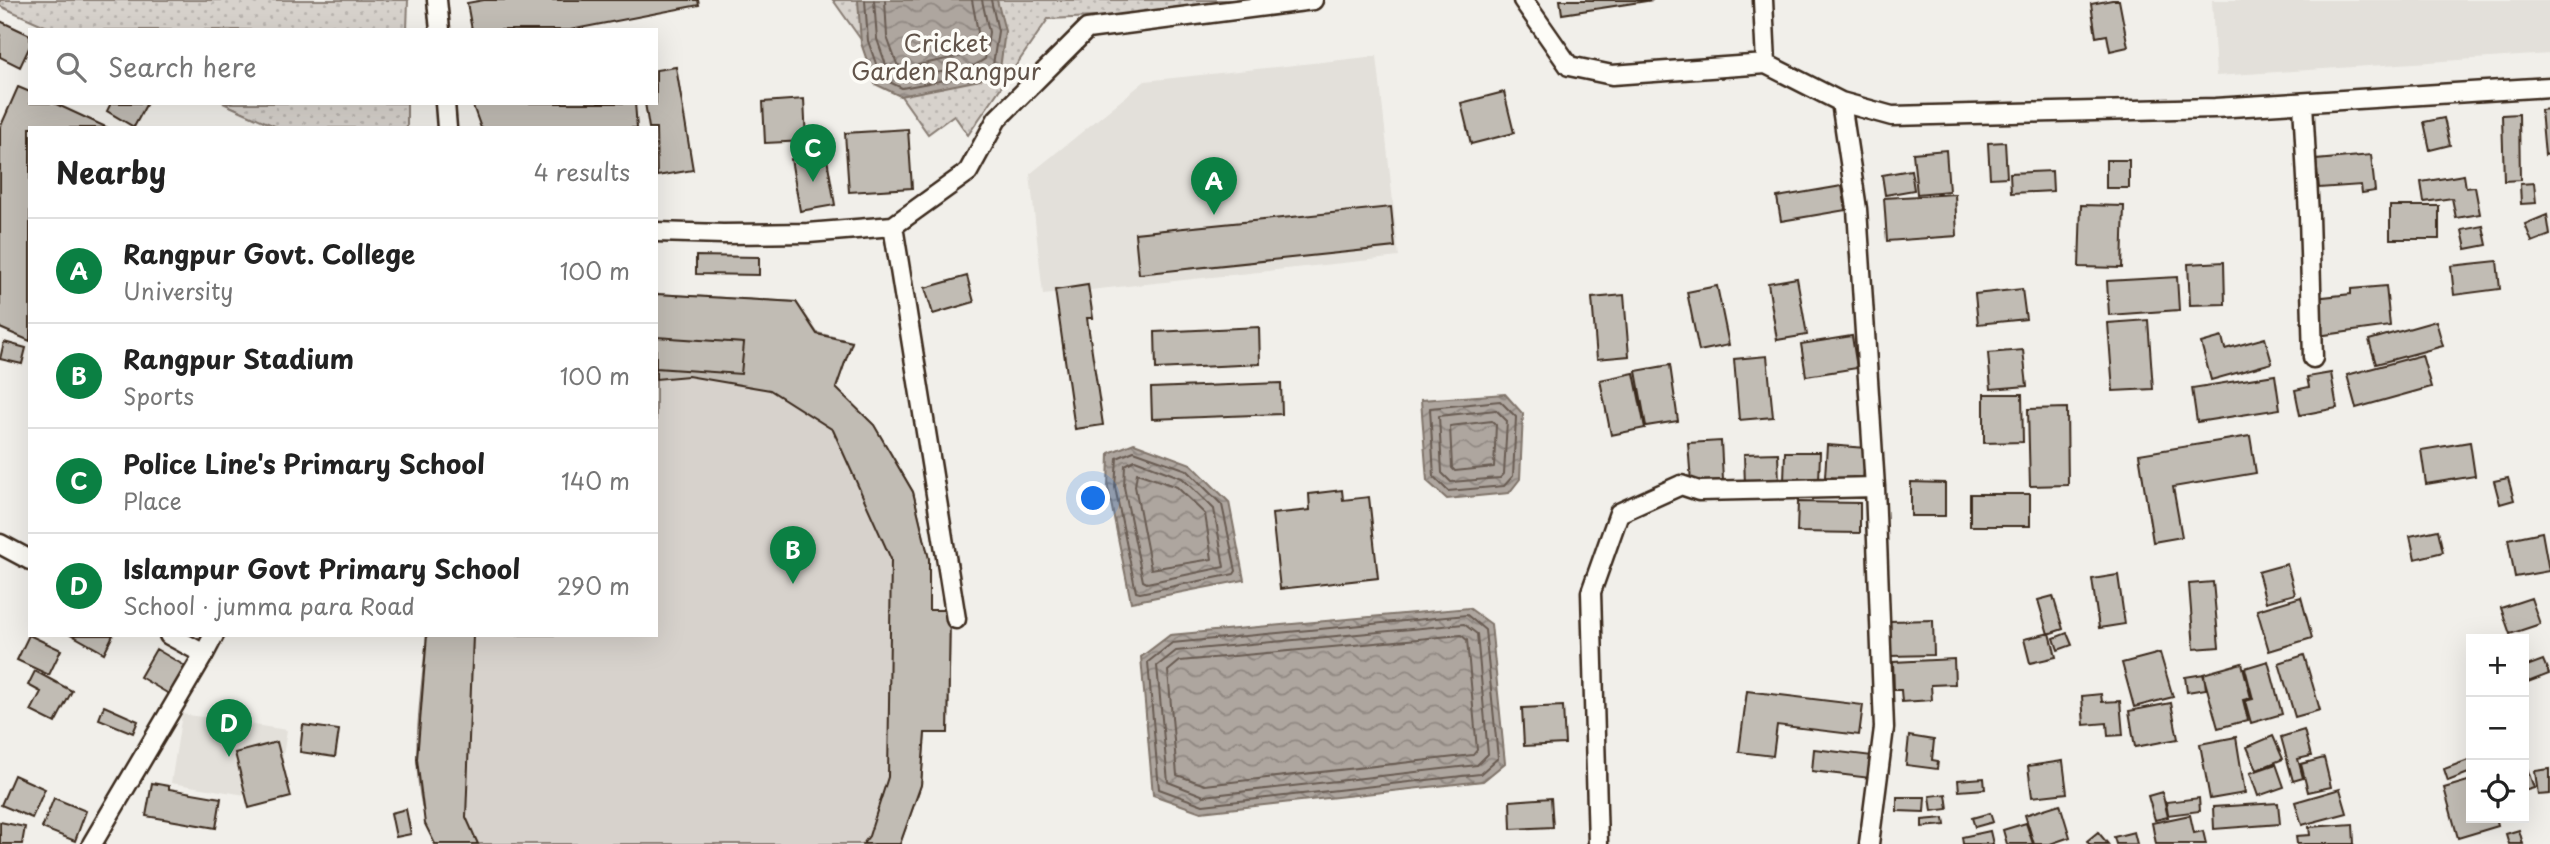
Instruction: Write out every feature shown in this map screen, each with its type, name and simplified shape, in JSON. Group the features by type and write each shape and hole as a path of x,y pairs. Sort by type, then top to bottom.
{"street":[{"path":"437,0 440,28"},
{"path":"1523,0 1569,66 1612,75 1766,64 1841,102 1892,116 2214,108 2550,87"},
{"path":"1763,0 1766,64"},
{"path":"658,232 808,233 893,226 968,173 997,119 1087,29 1302,1"},
{"path":"1841,102 1857,209 1875,487 1884,728 1864,843"},
{"path":"2303,103 2313,358"},
{"path":"446,105 447,126"},
{"path":"893,226 956,619"},
{"path":"1598,844 1591,592 1619,513 1681,485 1699,491 1875,487"},
{"path":"0,544 28,559"},
{"path":"173,637 204,654"},
{"path":"92,844 213,637"}],"shaded area":[{"path":"2212,0 2550,0 2550,54 2216,76"},
{"path":"1377,56 1399,257 1043,295 1030,174 1145,81"},
{"path":"182,714 287,730 276,800 171,783"}],"green space":[{"path":"0,0 408,0 407,28 50,28 0,6"},
{"name":"Cricket Garden Rangpur","path":"833,0 1308,0 1308,8 1048,19 968,135 954,115 928,134"},
{"path":"227,105 407,105 407,126 275,126"},
{"path":"658,294 796,302 817,333 852,342 836,388 874,425 913,492 929,559 929,610 950,610 948,733 925,733 921,785 900,844 435,844 420,794 419,714 427,637 658,637"}],"water":[{"path":"858,0 997,0 1005,31 1000,69 980,80 900,96 875,84 861,43"},
{"path":"1505,394 1523,414 1520,479 1509,493 1447,499 1427,481 1421,400"},
{"path":"1134,443 1191,464 1229,502 1244,580 1131,602 1108,488 1109,453"},
{"path":"1469,608 1491,624 1505,763 1483,781 1201,812 1153,795 1141,657 1170,635"}],"building":[{"path":"484,0 698,0 699,5 580,28 472,28 467,3"},
{"path":"1560,0 1653,0 1562,14"},
{"path":"2119,0 2128,47 2110,51 2107,35 2096,37 2091,4"},
{"path":"0,21 28,34 28,50 20,67 0,57"},
{"path":"676,67 693,170 658,176 658,126 649,126 645,105 658,105 658,70"},
{"path":"18,87 28,91 28,105 58,105 104,126 28,126 28,340 0,328 0,128"},
{"path":"1504,92 1514,133 1471,144 1461,103"},
{"path":"804,99 806,141 765,143 763,102"},
{"path":"110,105 146,105 135,126 107,111"},
{"path":"473,105 635,105 637,126 480,126"},
{"path":"2550,109 2550,154 2545,155 2541,110"},
{"path":"2519,114 2520,180 2504,181 2502,115"},
{"path":"2444,118 2450,145 2430,150 2424,122"},
{"path":"908,129 912,188 849,192 845,133"},
{"path":"2005,142 2007,177 1990,178 1988,143"},
{"path":"1946,150 1949,191 1917,194 1913,153"},
{"path":"826,153 835,205 800,211 791,159"},
{"path":"2371,155 2375,191 2362,193 2361,185 2319,188 2316,160"},
{"path":"2106,160 2129,160 2129,188 2106,188"},
{"path":"1911,170 1914,190 1885,195 1882,175"},
{"path":"2052,171 2053,191 2011,193 2010,173"},
{"path":"2464,175 2466,188 2475,187 2480,214 2456,218 2452,198 2424,202 2421,182"},
{"path":"2534,183 2536,203 2521,204 2520,184"},
{"path":"1842,186 1846,210 1781,221 1777,197"},
{"path":"1955,194 1957,236 1887,241 1884,198"},
{"path":"2081,205 2124,206 2122,268 2079,267"},
{"path":"2390,206 2439,206 2439,239 2390,239"},
{"path":"1391,207 1395,247 1139,274 1135,233"},
{"path":"2547,215 2550,235 2532,242 2525,224"},
{"path":"2483,226 2487,245 2466,249 2462,230"},
{"path":"696,256 759,257 759,275 696,274"},
{"path":"2497,261 2500,289 2454,295 2451,266"},
{"path":"2224,262 2225,304 2190,305 2188,264"},
{"path":"967,276 974,302 933,314 925,288"},
{"path":"2177,277 2179,310 2109,315 2107,281"},
{"path":"1797,278 1807,335 1777,340 1768,283"},
{"path":"1088,285 1093,318 1087,318 1103,425 1075,429 1055,290"},
{"path":"1717,286 1729,345 1699,351 1687,292"},
{"path":"2386,286 2390,326 2317,336 2314,298 2351,294 2351,289"},
{"path":"2022,289 2026,319 1978,324 1975,294"},
{"path":"658,294 796,302 817,334 852,342 836,388 874,425 913,492 929,559 929,610 950,610 948,733 925,733 921,785 900,844 863,844 869,836 888,777 891,559 833,430 770,390 688,376 658,379"},
{"path":"1624,295 1629,356 1597,359 1592,298"},
{"path":"2148,320 2153,389 2113,391 2108,323"},
{"path":"2436,321 2443,346 2376,364 2369,340"},
{"path":"1259,327 1260,364 1156,369 1155,332"},
{"path":"1852,336 1857,368 1806,376 1801,344"},
{"path":"658,337 744,343 741,374 658,368"},
{"path":"2222,337 2225,349 2265,338 2272,363 2211,380 2201,343"},
{"path":"4,342 26,348 22,364 0,359"},
{"path":"2023,350 2027,386 1991,389 1988,353"},
{"path":"2422,355 2431,387 2356,408 2347,375"},
{"path":"1767,356 1773,417 1739,420 1734,359"},
{"path":"1670,365 1678,421 1646,426 1636,371"},
{"path":"1634,373 1645,428 1611,435 1600,380"},
{"path":"2331,373 2337,408 2300,415 2295,390 2309,387 2307,377"},
{"path":"2275,375 2280,409 2197,422 2192,388"},
{"path":"1281,383 1282,414 1152,419 1151,388"},
{"path":"1984,394 2022,394 2023,442 1984,443"},
{"path":"2067,408 2068,485 2030,486 2028,409"},
{"path":"2250,436 2256,473 2173,487 2182,537 2153,542 2139,454"},
{"path":"1721,441 1723,480 1691,482 1688,443"},
{"path":"2470,442 2475,476 2426,484 2421,450"},
{"path":"1827,445 1866,448 1863,480 1825,477"},
{"path":"1785,452 1820,452 1819,483 1784,482"},
{"path":"1778,453 1779,485 1745,486 1744,454"},
{"path":"2508,478 2514,500 2500,504 2494,481"},
{"path":"1911,482 1945,483 1945,516 1911,516"},
{"path":"1342,490 1343,500 1369,497 1378,578 1280,589 1272,514 1310,510 1309,494"},
{"path":"1970,494 2030,494 2030,526 1970,526"},
{"path":"1798,502 1860,503 1860,533 1797,532"},
{"path":"2438,530 2443,552 2415,559 2410,536"},
{"path":"2542,532 2549,571 2515,577 2508,539"},
{"path":"2287,564 2295,594 2266,602 2258,572"},
{"path":"2118,575 2125,624 2099,628 2092,579"},
{"path":"2213,582 2219,647 2194,649 2189,584"},
{"path":"2053,596 2063,629 2048,634 2038,600"},
{"path":"2301,597 2312,638 2269,651 2257,610"},
{"path":"2531,598 2540,624 2510,634 2501,608"},
{"path":"1933,620 1934,655 1890,656 1889,621"},
{"path":"2050,633 2056,657 2030,663 2024,639"},
{"path":"2067,633 2072,645 2058,650 2054,638"},
{"path":"28,637 61,650 49,675 17,660"},
{"path":"76,637 112,637 104,653"},
{"path":"427,637 473,637 466,817 478,844 435,844 425,824 417,759"},
{"path":"156,649 185,666 169,694 140,677"},
{"path":"2160,653 2173,697 2134,707 2122,663"},
{"path":"2304,655 2320,710 2295,717 2279,663"},
{"path":"1954,659 1955,684 1931,685 1932,700 1902,702 1901,690 1894,690 1893,662"},
{"path":"2543,660 2549,674 2529,682 2529,665"},
{"path":"2268,661 2282,714 2251,723 2245,701 2253,699 2245,668"},
{"path":"2242,663 2251,698 2243,700 2248,720 2218,728 2203,674"},
{"path":"35,671 72,691 55,723 31,711 41,692 28,685"},
{"path":"2204,674 2206,689 2187,692 2185,677"},
{"path":"1747,691 1863,705 1859,735 1777,725 1773,756 1739,752"},
{"path":"2101,694 2102,702 2120,701 2123,735 2108,736 2107,723 2084,725 2082,696"},
{"path":"2171,703 2178,739 2135,747 2129,711"},
{"path":"104,706 138,721 133,733 99,719"},
{"path":"1563,706 1565,744 1524,746 1522,708"},
{"path":"303,725 339,730 335,757 300,752"},
{"path":"2304,730 2311,756 2298,759 2303,778 2293,781 2281,737"},
{"path":"1909,736 1934,740 1932,760 1938,761 1937,769 1906,765"},
{"path":"2273,736 2283,759 2257,770 2247,747"},
{"path":"2236,737 2245,793 2210,799 2200,744"},
{"path":"277,742 291,797 249,808 235,753"},
{"path":"1814,749 1873,756 1870,778 1812,771"},
{"path":"2324,758 2331,787 2308,792 2301,764"},
{"path":"2063,761 2067,793 2032,797 2028,766"},
{"path":"2466,761 2466,774 2448,781 2444,769"},
{"path":"2276,764 2284,787 2258,796 2250,773"},
{"path":"2550,769 2550,794 2538,795 2535,771"},
{"path":"2529,774 2534,788 2529,790"},
{"path":"14,775 45,789 32,818 1,805"},
{"path":"1984,778 1985,789 1959,791 1958,780"},
{"path":"2466,781 2466,823 2497,823 2498,826 2458,838 2444,788"},
{"path":"152,783 169,786 169,789 221,798 216,828 146,816"},
{"path":"2340,789 2347,813 2302,825 2295,802"},
{"path":"2162,792 2168,817 2155,820 2148,796"},
{"path":"1946,794 1948,809 1932,811 1930,796"},
{"path":"1897,797 1925,797 1924,812 1897,811"},
{"path":"54,798 86,811 75,841 42,828"},
{"path":"1551,798 1553,827 1511,829 1510,801"},
{"path":"2199,798 2200,811 2168,815 2166,802"},
{"path":"2278,803 2280,824 2214,829 2213,807"},
{"path":"2060,804 2070,837 2050,844 2034,844 2025,815"},
{"path":"406,809 411,834 396,837 391,813"},
{"path":"1990,813 1993,822 1975,827 1972,818"},
{"path":"2190,815 2194,833 2203,831 2206,844 2156,844 2152,823"},
{"path":"1944,818 1945,825 1922,827 1922,820"},
{"path":"0,822 25,827 22,844 0,844"},
{"path":"2026,823 2033,844 2007,844 2003,830"},
{"path":"2353,824 2354,844 2297,844 2296,836 2310,835 2309,827"},
{"path":"2519,830 2523,844 2509,844 2506,834"},
{"path":"1990,831 1993,844 1963,844 1962,837"},
{"path":"2098,832 2108,844 2089,844 2087,841"},
{"path":"2134,832 2137,844 2116,844 2114,837"}],"place":[{"name":"Police Line's Primary School","path":"813,182"},
{"name":"Rangpur Govt. College","path":"1214,215"},
{"name":"Rangpur Stadium","path":"793,584"},
{"name":"Islampur Govt Primary School","path":"229,757"}]}
